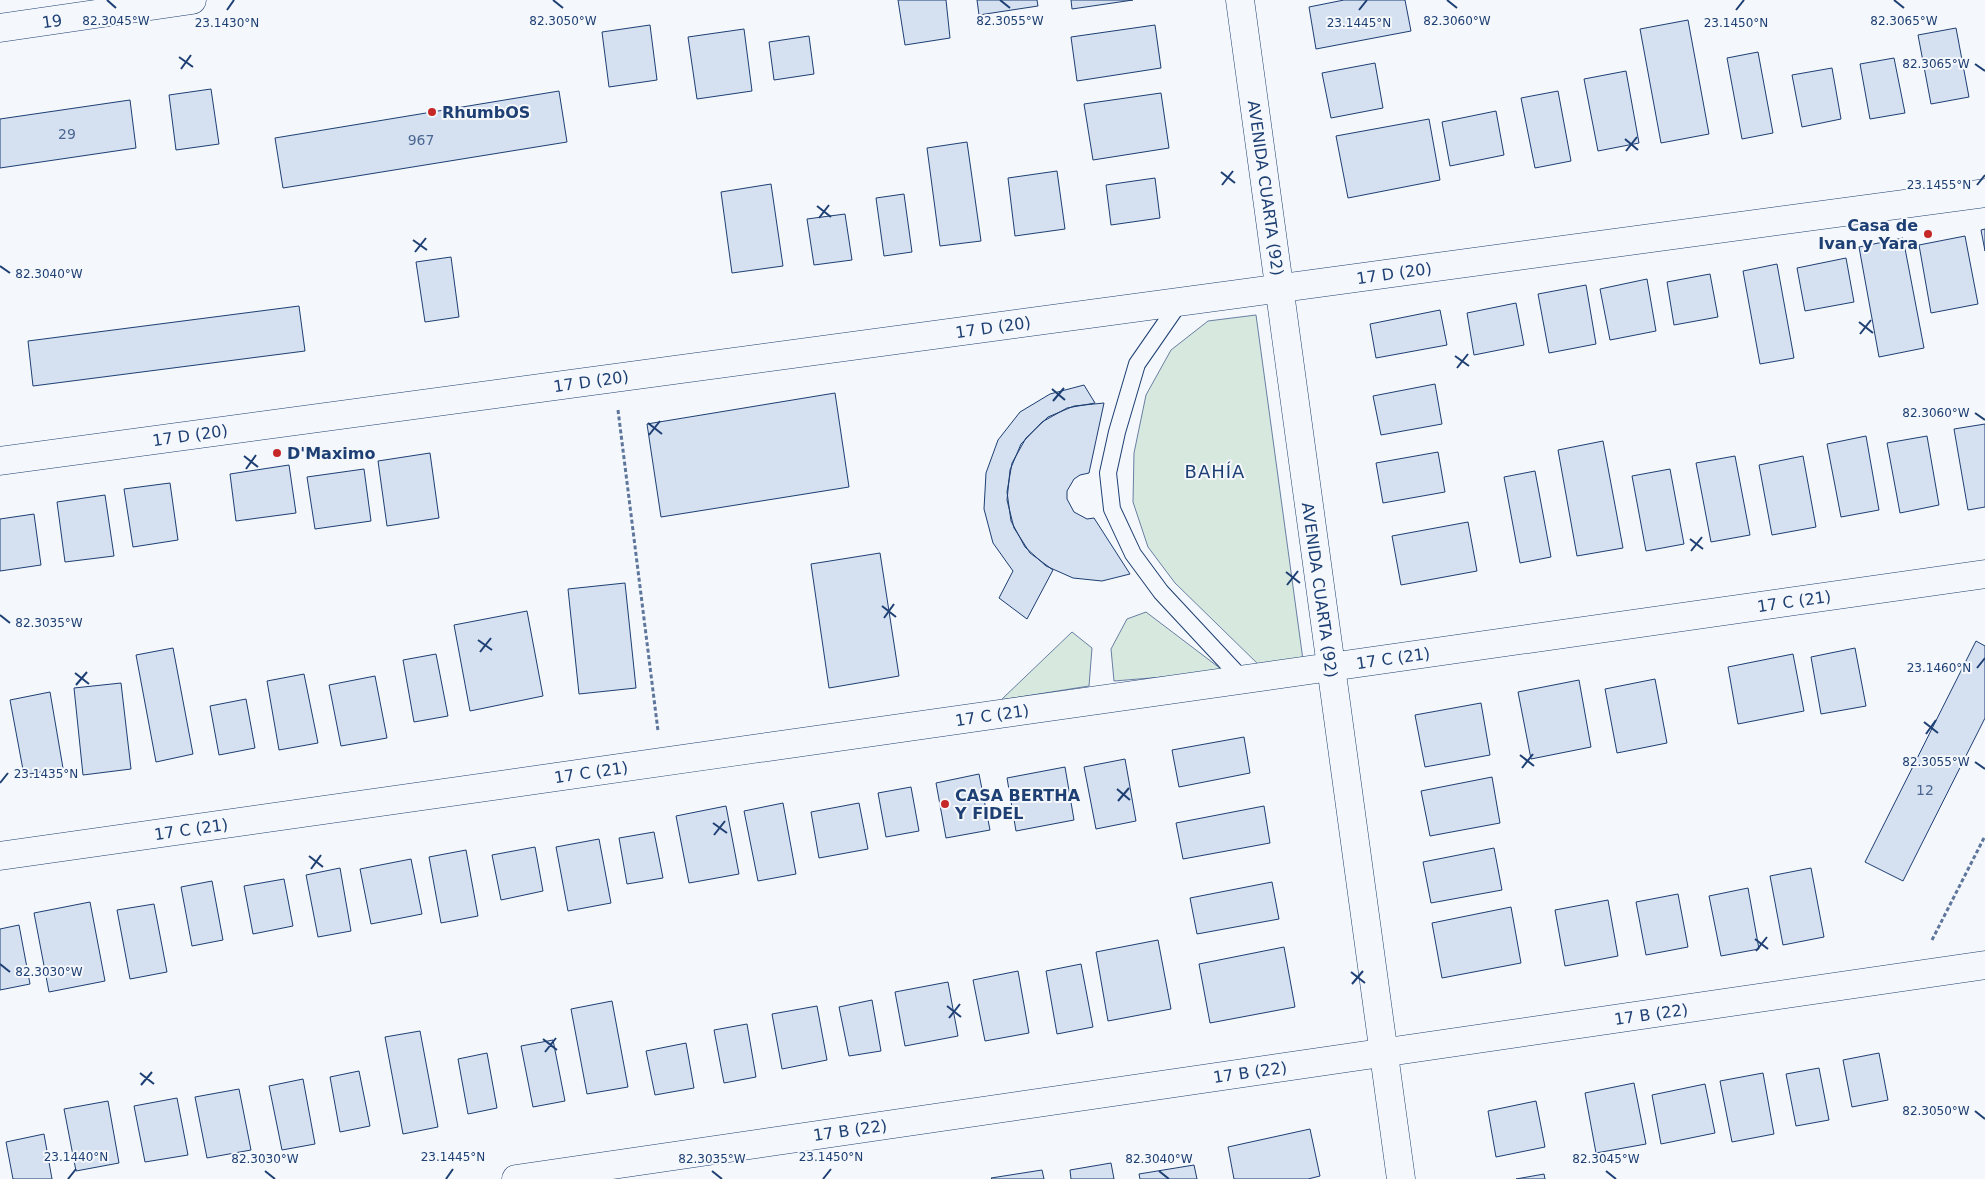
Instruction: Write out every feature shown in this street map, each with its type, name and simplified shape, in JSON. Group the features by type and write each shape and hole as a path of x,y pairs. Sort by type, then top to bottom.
{"street":[{"name":"19","path":"0,28 192,0"},
{"name":"AVENIDA CUARTA (92)","path":"1240,0 1401,1179"},
{"name":"17 D (20)","path":"0,461 1985,194"},
{"name":"17 C (21)","path":"0,856 1985,574"},
{"name":"17 B (22)","path":"516,1179 1985,965"}],"lane":[{"path":"1180,302 1137,364 1117,432 1108,473 1112,509 1133,554 1161,592 1243,680"}],"path":[{"path":"615,378 662,762"},
{"path":"1914,975 1985,836"}],"shaded area":[{"path":"1256,315 1303,660 1261,667 1175,583 1148,547 1133,502 1134,453 1146,395 1171,350 1208,321"},
{"path":"1146,612 1225,672 1114,681 1111,649 1127,619"},
{"path":"1072,632 1092,648 1089,686 1001,700"}],"building":[{"path":"898,0 946,0 950,38 905,45"},
{"path":"977,0 1037,0 1038,6 979,15"},
{"path":"1071,0 1133,0 1072,9"},
{"path":"1344,0 1405,0 1411,31 1316,49 1309,7"},
{"path":"1688,20 1709,134 1661,143 1640,29"},
{"path":"650,25 657,80 609,87 602,32"},
{"path":"1155,25 1161,68 1077,81 1071,37"},
{"path":"1956,28 1969,97 1931,104 1918,35"},
{"path":"744,29 752,91 697,99 688,37"},
{"path":"809,36 814,74 774,80 769,42"},
{"path":"1758,52 1773,133 1742,139 1727,58"},
{"path":"1894,58 1905,113 1870,119 1860,64"},
{"path":"1375,63 1383,108 1331,118 1322,73"},
{"path":"1832,68 1841,119 1802,127 1792,75"},
{"path":"1626,71 1639,143 1598,151 1584,79"},
{"path":"211,89 219,144 176,150 169,95"},
{"path":"559,91 567,142 283,188 275,138"},
{"path":"1558,91 1571,161 1535,168 1521,98"},
{"path":"1161,93 1169,148 1093,160 1084,104"},
{"path":"130,100 136,148 0,168 0,119"},
{"path":"1496,111 1504,155 1450,166 1442,122"},
{"path":"1429,119 1440,180 1348,198 1336,136"},
{"path":"967,142 981,241 940,246 927,148"},
{"path":"1057,171 1065,229 1015,236 1008,178"},
{"path":"1155,178 1160,218 1111,225 1106,185"},
{"path":"771,184 783,266 732,273 721,192"},
{"path":"904,194 912,252 884,256 876,198"},
{"path":"845,214 852,260 814,265 807,219"},
{"path":"1985,229 1985,251 1981,230"},
{"path":"1965,236 1978,304 1931,313 1919,245"},
{"path":"1903,238 1924,348 1879,357 1859,247"},
{"path":"451,257 459,317 425,322 416,262"},
{"path":"1846,258 1854,302 1805,311 1797,268"},
{"path":"1777,264 1794,358 1760,364 1743,271"},
{"path":"1710,274 1718,317 1674,325 1667,282"},
{"path":"1647,279 1656,331 1610,340 1600,289"},
{"path":"1586,285 1596,344 1549,353 1538,294"},
{"path":"1516,303 1524,345 1474,355 1467,313"},
{"path":"299,306 305,351 33,386 28,341"},
{"path":"1440,310 1447,345 1376,358 1370,324"},
{"path":"1435,384 1442,424 1381,435 1373,396"},
{"path":"1084,385 1095,403 1067,408 1042,422 1021,444 1010,470 1007,500 1014,528 1030,553 1053,570 1027,619 999,598 1013,571 993,543 984,509 986,473 998,440 1020,412 1050,394"},
{"path":"835,393 849,487 661,517 647,424"},
{"path":"1104,403 1089,473 1074,479 1067,491 1067,499 1074,512 1087,519 1094,518 1130,574 1102,581 1073,578 1046,566 1025,547 1011,521 1007,492 1012,463 1026,438 1048,417 1074,406"},
{"path":"1985,424 1985,507 1968,510 1954,429"},
{"path":"1866,436 1879,510 1841,517 1827,444"},
{"path":"1927,436 1939,505 1900,513 1887,443"},
{"path":"1603,441 1623,548 1577,556 1558,450"},
{"path":"1438,452 1445,492 1383,503 1376,463"},
{"path":"430,453 439,518 387,526 378,461"},
{"path":"1735,456 1750,535 1711,542 1696,463"},
{"path":"1803,456 1816,527 1772,535 1759,465"},
{"path":"289,465 296,513 236,521 230,474"},
{"path":"364,469 371,521 315,529 307,477"},
{"path":"1670,469 1684,544 1646,551 1632,476"},
{"path":"1535,471 1551,557 1520,563 1504,477"},
{"path":"170,483 178,540 133,547 124,489"},
{"path":"105,495 114,556 65,562 57,502"},
{"path":"34,514 41,565 0,571 0,519"},
{"path":"1468,522 1477,571 1401,585 1392,536"},
{"path":"880,553 899,676 829,688 811,564"},
{"path":"625,583 636,688 579,694 568,589"},
{"path":"527,611 543,696 470,711 454,625"},
{"path":"1976,641 1985,646 1985,718 1903,881 1865,862"},
{"path":"173,648 193,754 156,762 136,655"},
{"path":"1855,648 1866,706 1821,714 1811,657"},
{"path":"436,654 448,716 414,722 403,660"},
{"path":"1793,654 1804,711 1738,724 1728,667"},
{"path":"304,674 318,743 279,750 267,681"},
{"path":"375,676 387,738 341,746 329,685"},
{"path":"1655,679 1667,743 1617,753 1605,689"},
{"path":"1579,680 1591,747 1531,759 1518,692"},
{"path":"121,683 131,769 83,775 74,688"},
{"path":"50,692 63,768 24,775 10,700"},
{"path":"246,699 255,748 219,755 210,706"},
{"path":"1481,703 1490,755 1425,767 1415,715"},
{"path":"1244,737 1250,773 1179,787 1172,750"},
{"path":"1125,759 1136,821 1096,829 1084,767"},
{"path":"1065,767 1074,820 1016,831 1007,778"},
{"path":"979,774 990,830 946,838 936,783"},
{"path":"1492,777 1500,823 1430,836 1421,791"},
{"path":"911,787 919,831 886,837 878,793"},
{"path":"783,803 796,874 758,881 744,811"},
{"path":"859,803 868,849 819,858 811,812"},
{"path":"726,806 739,874 689,883 676,816"},
{"path":"1264,806 1270,843 1183,859 1176,823"},
{"path":"654,832 663,878 627,884 619,838"},
{"path":"599,839 611,903 568,911 556,847"},
{"path":"535,847 543,891 501,900 492,855"},
{"path":"1494,848 1502,890 1431,903 1423,862"},
{"path":"466,850 478,916 441,923 429,857"},
{"path":"411,859 422,914 371,924 360,869"},
{"path":"340,868 351,931 318,937 306,875"},
{"path":"1811,868 1824,937 1783,945 1770,876"},
{"path":"284,879 293,926 253,934 244,886"},
{"path":"212,881 223,940 192,946 181,887"},
{"path":"1272,882 1279,919 1197,934 1190,898"},
{"path":"1748,888 1759,949 1721,956 1709,896"},
{"path":"1678,894 1688,947 1646,955 1636,902"},
{"path":"1608,900 1618,956 1565,966 1555,910"},
{"path":"90,902 105,981 49,992 34,913"},
{"path":"154,904 167,972 130,979 117,910"},
{"path":"1511,907 1521,963 1442,978 1432,923"},
{"path":"19,925 30,984 0,990 0,929"},
{"path":"1158,940 1171,1009 1108,1021 1096,952"},
{"path":"1284,947 1295,1007 1210,1023 1199,964"},
{"path":"1081,964 1093,1027 1057,1034 1046,971"},
{"path":"1018,971 1029,1033 985,1041 973,980"},
{"path":"948,982 958,1036 905,1046 895,992"},
{"path":"872,1000 881,1051 849,1056 839,1007"},
{"path":"612,1001 628,1087 587,1094 571,1009"},
{"path":"817,1006 827,1060 782,1069 772,1014"},
{"path":"747,1024 756,1077 724,1083 714,1030"},
{"path":"420,1031 438,1127 403,1134 385,1037"},
{"path":"553,1040 565,1101 533,1107 521,1046"},
{"path":"686,1043 694,1088 655,1095 646,1051"},
{"path":"487,1053 497,1108 468,1114 458,1059"},
{"path":"1879,1053 1888,1100 1852,1107 1843,1060"},
{"path":"1819,1068 1829,1120 1796,1126 1786,1074"},
{"path":"359,1071 370,1126 340,1132 330,1077"},
{"path":"1763,1073 1774,1134 1732,1142 1720,1081"},
{"path":"303,1079 315,1144 282,1150 269,1086"},
{"path":"1634,1083 1646,1144 1596,1153 1585,1093"},
{"path":"1705,1084 1715,1133 1661,1144 1652,1095"},
{"path":"239,1089 251,1150 207,1158 195,1097"},
{"path":"177,1098 188,1155 145,1162 134,1106"},
{"path":"108,1101 119,1163 76,1171 64,1109"},
{"path":"1536,1101 1545,1147 1496,1157 1488,1111"},
{"path":"1310,1129 1320,1176 1308,1179 1234,1179 1228,1147"},
{"path":"44,1134 52,1179 13,1179 6,1142"},
{"path":"1111,1163 1114,1179 1071,1179 1070,1170"},
{"path":"1194,1165 1197,1179 1140,1179 1139,1174"},
{"path":"1042,1170 1044,1179 991,1178"},
{"path":"1544,1174 1545,1179 1516,1179"}],"place":[{"name":"RhumbOS","path":"432,112"},
{"name":"Casa de Ivan y Yara","path":"1928,234"},
{"name":"D'Maximo","path":"277,453"},
{"name":"CASA BERTHA Y FIDEL","path":"945,804"}],"district":[{"name":"BAHÍA","path":"1215,472"}]}
